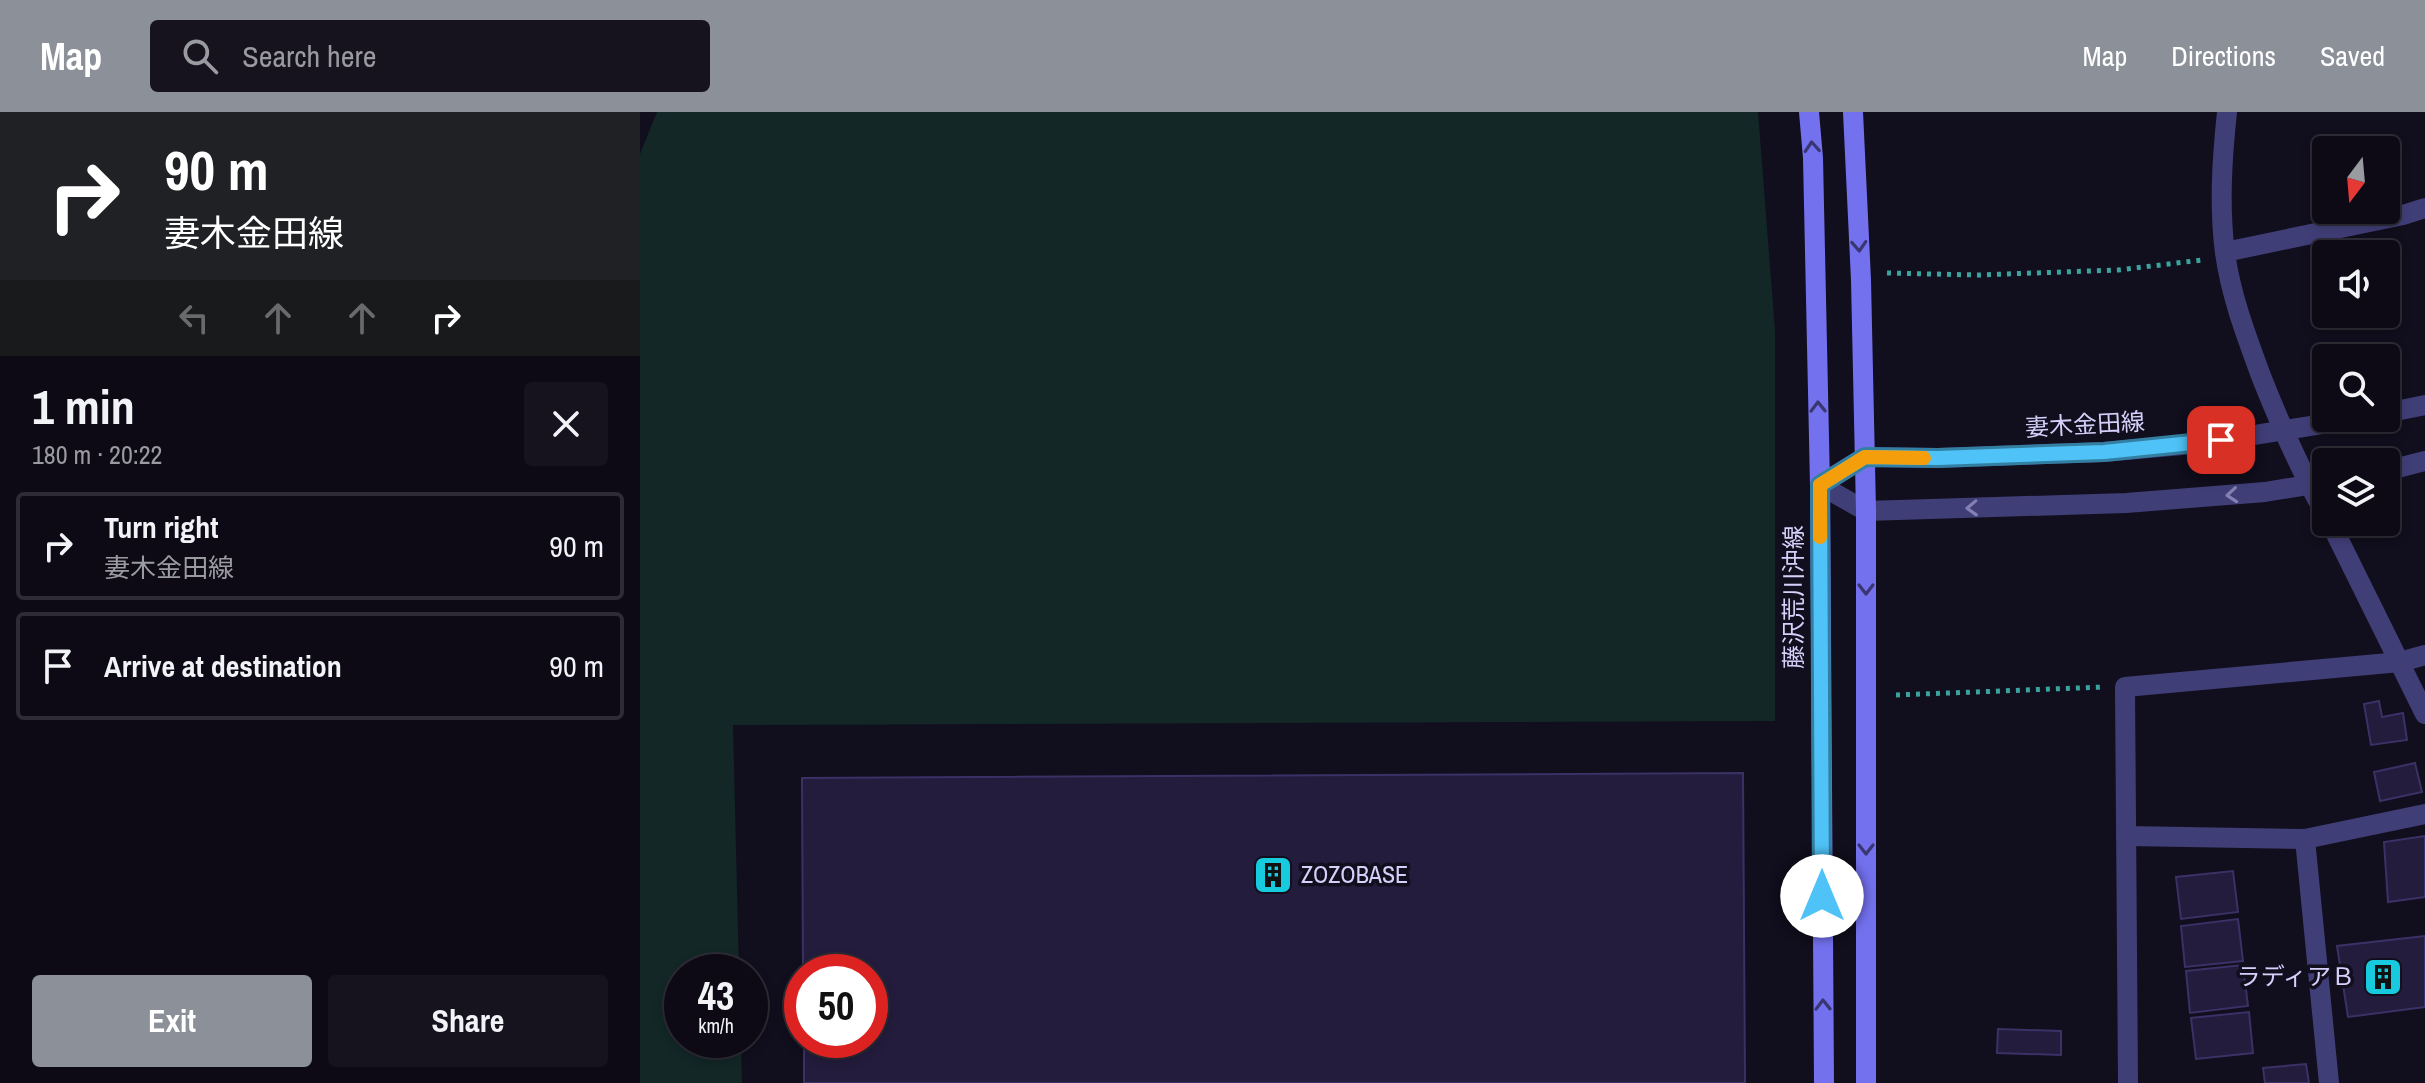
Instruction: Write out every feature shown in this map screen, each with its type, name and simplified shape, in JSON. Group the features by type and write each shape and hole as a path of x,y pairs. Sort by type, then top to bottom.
{"main road":[{"name":"藤沢荒川沖線","path":"1809,112 1813,158 1820,485 1824,1083"},
{"path":"1853,112 1861,280 1866,511 1866,1083"}],"street":[{"path":"2227,112 2217,256 2283,431 2312,475"},
{"path":"2217,256 2425,208"},
{"path":"2400,410 2425,405"},
{"name":"妻木金田線","path":"1865,457 1938,458 2104,452 2204,443 2312,426"},
{"path":"1865,457 1820,485 1866,511 2126,503 2265,492 2312,485"},
{"path":"2400,467 2425,461"},
{"path":"2337,536 2425,714"},
{"path":"2128,1083 2125,687 2400,662 2425,655"},
{"path":"2126,836 2305,839 2425,814"},
{"path":"2305,839 2329,1083"}],"path":[{"path":"1887,273 1978,275 2118,270 2217,256"},
{"path":"1896,695 2125,687"}],"green space":[{"path":"657,112 1758,112 1775,330 1775,721 733,725 739,954 664,954 664,1058 741,1058 742,1083 640,1083 640,154"}],"building":[{"path":"2379,701 2382,717 2403,713 2407,740 2371,745 2364,704"},
{"path":"2415,763 2422,792 2380,801 2374,772"},
{"name":"ZOZOBASE","path":"1743,773 1745,1083 804,1083 804,1058 888,1058 888,954 803,954 802,778"},
{"path":"2425,836 2425,897 2388,902 2384,842"},
{"path":"2233,871 2238,912 2181,919 2176,877"},
{"path":"2238,919 2243,961 2185,967 2181,926"},
{"name":"ラディアＢ","path":"2425,936 2425,1007 2348,1017 2337,946"},
{"path":"2243,965 2248,1006 2190,1013 2186,971"},
{"path":"2249,1012 2253,1053 2196,1059 2191,1018"},
{"path":"1998,1029 2061,1031 2061,1055 1997,1053"},
{"path":"2306,1064 2309,1083 2265,1083 2263,1068"}],"slow traffic":[{"path":"1820,537 1820,485 1865,457 1924,458"}],"place":[{"name":"ZOZOBASE","path":"1273,875"},
{"name":"ラディアＢ","path":"2383,977"}],"route":[{"path":"1822,896 1820,485 1865,457 1938,458 2104,452 2221,440"}]}
